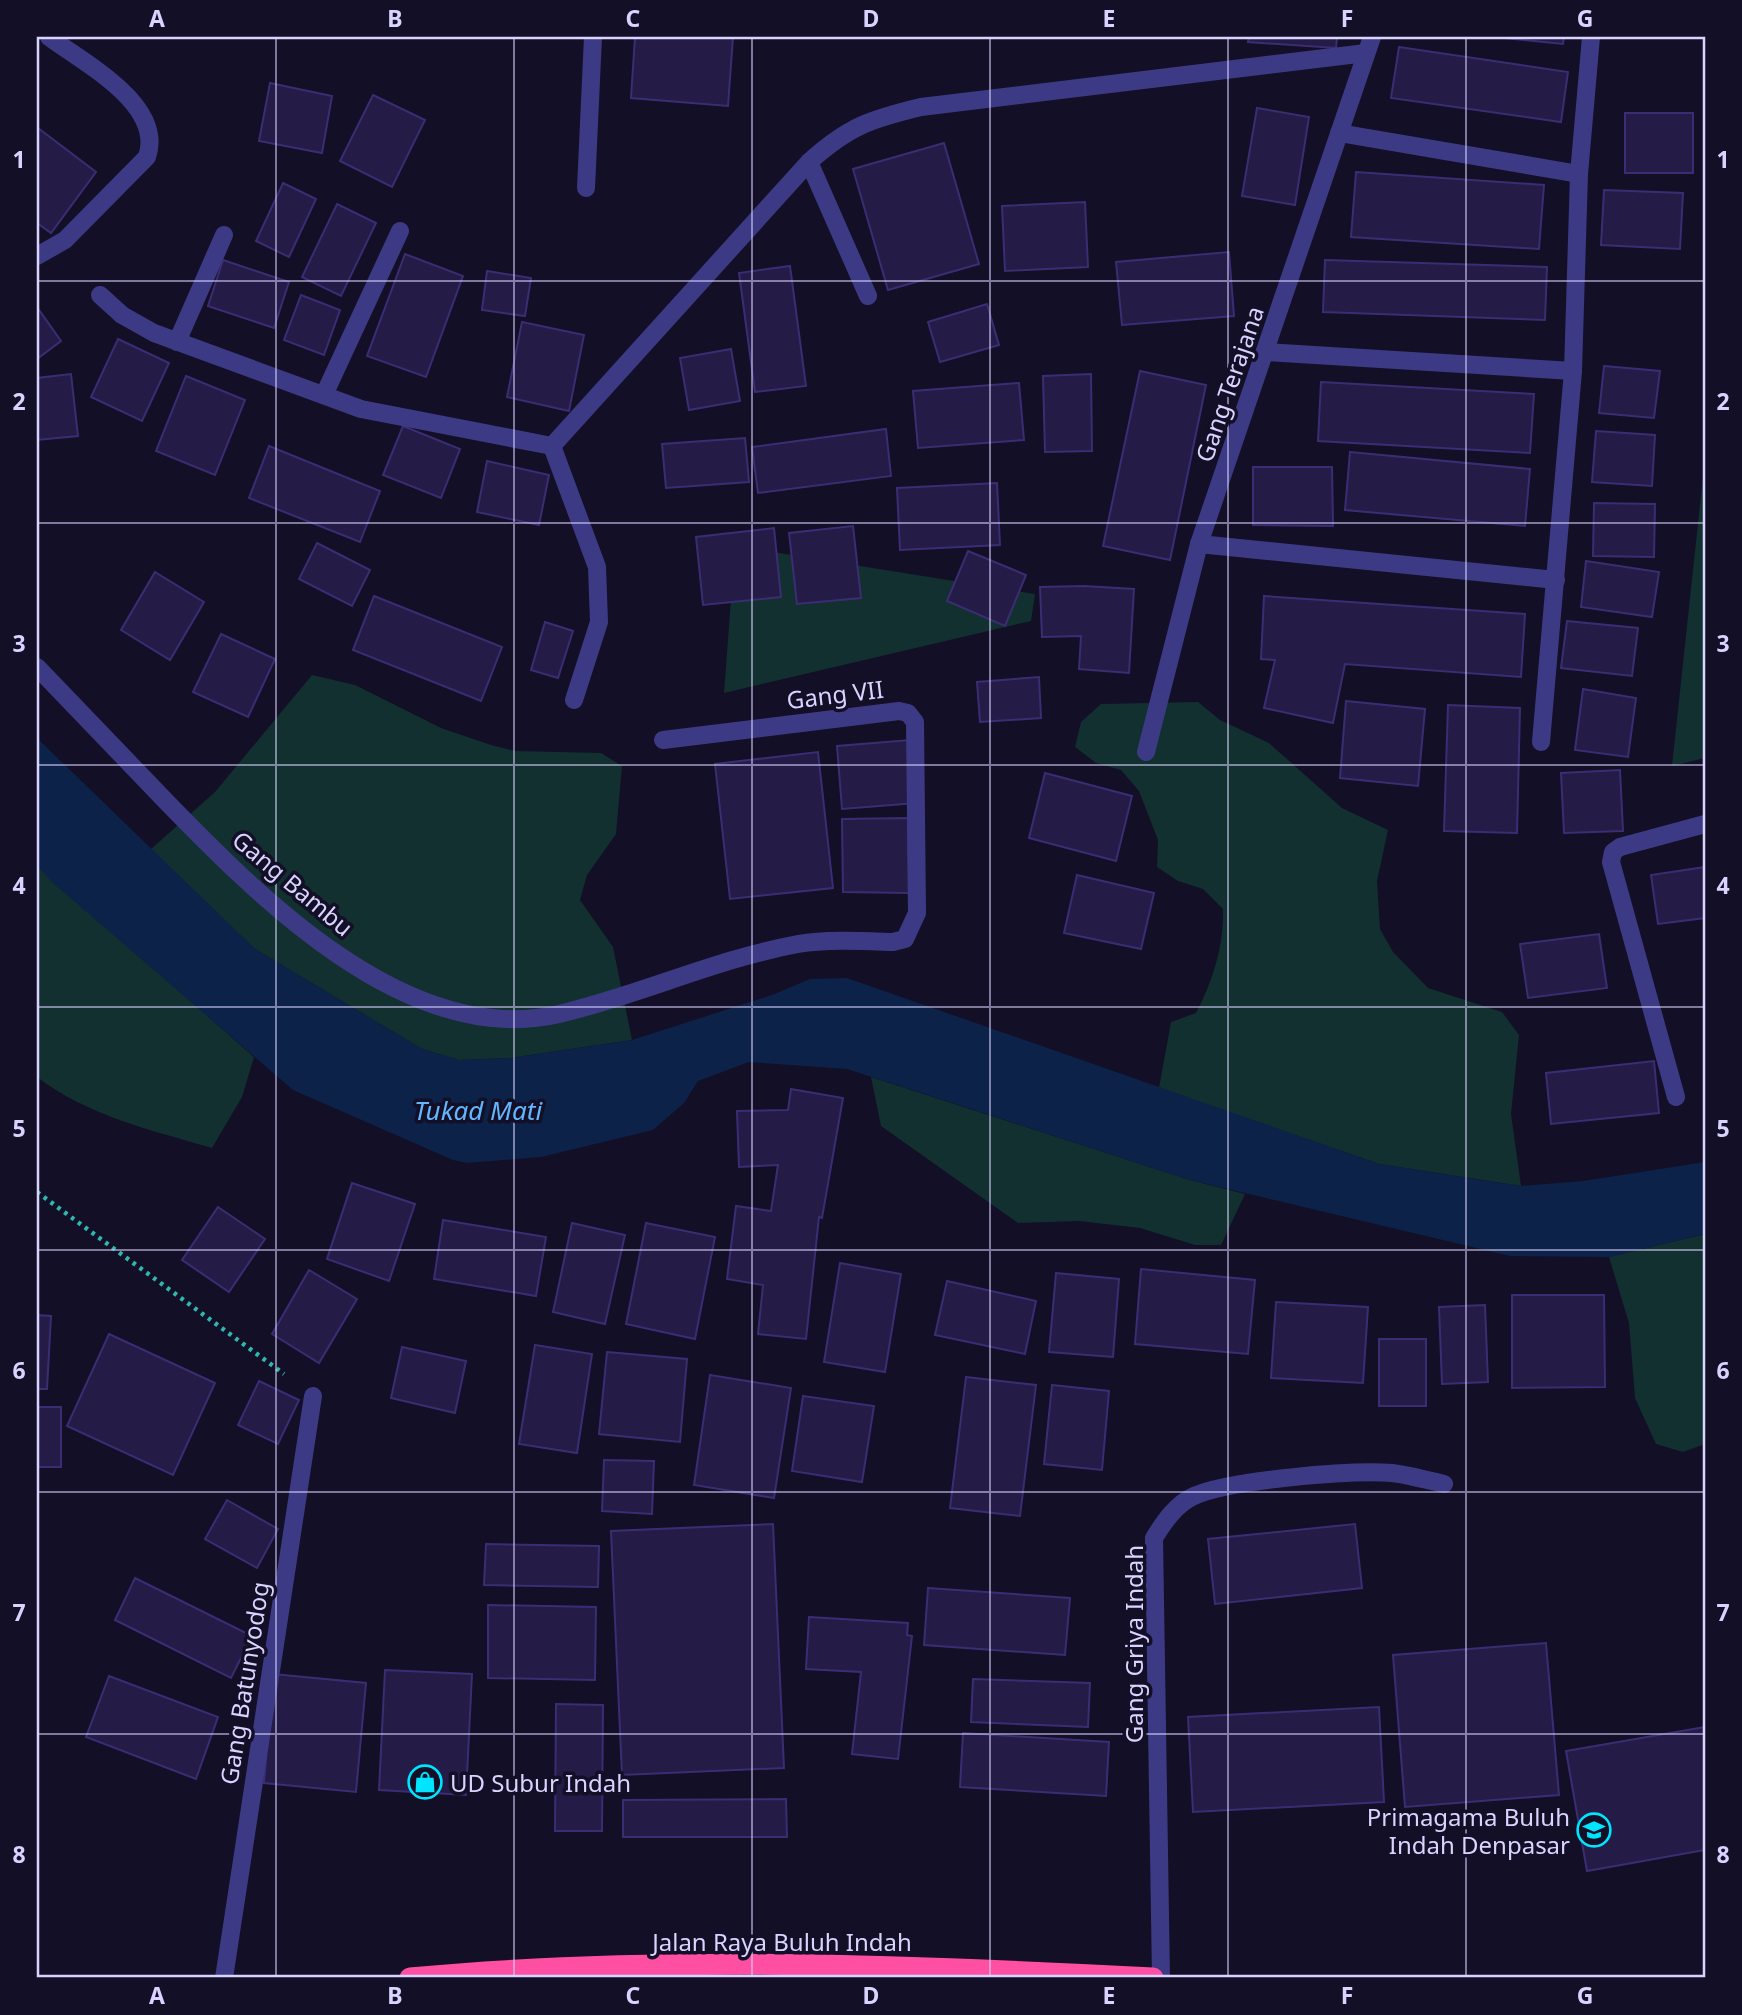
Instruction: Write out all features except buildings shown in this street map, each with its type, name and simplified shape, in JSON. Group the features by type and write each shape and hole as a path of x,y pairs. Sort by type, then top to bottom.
{"highway":[{"name":"Jalan Raya Buluh Indah","path":"410,1978 859,1965 1153,1978"}],"street":[{"path":"37,256 65,240 147,157 152,144 143,112 129,98 49,37"},
{"path":"586,188 593,37"},
{"path":"1541,741 1573,371 1579,174 1591,37"},
{"path":"552,446 810,162 836,137 870,120 921,107 1369,45"},
{"name":"Gang Terajana","path":"1146,752 1199,544 1369,45"},
{"path":"1339,133 1579,174"},
{"path":"810,162 868,296"},
{"path":"324,395 400,231"},
{"path":"177,342 224,235"},
{"path":"100,295 122,315 177,342 361,409 552,446"},
{"path":"1266,352 1573,371"},
{"path":"552,446 597,567 599,622 574,701"},
{"path":"1199,544 1556,580"},
{"name":"Gang Bambu","path":"37,667 228,865 321,944 422,1000 498,1019 556,1014 635,992 731,959 801,944 893,942 905,939"},
{"name":"Gang VII","path":"663,740 899,711 908,713 915,722 917,913 905,939"},
{"path":"1676,1097 1611,862 1613,852 1620,846 1705,824"},
{"name":"Gang Batunyodog","path":"224,1978 313,1395"},
{"name":"Gang Griya Indah","path":"1161,1978 1154,1538 1167,1517 1192,1496 1223,1487 1364,1472 1394,1473 1444,1484"}],"path":[{"path":"37,1192 313,1395"}],"green space":[{"path":"1705,458 1705,758 1672,766"},
{"path":"735,546 1035,594 1031,621 724,693"},
{"path":"312,675 355,685 441,728 491,745 515,751 601,753 622,766 616,834 587,875 580,900 613,947 632,1040 510,1058 459,1060 422,1049 255,949 150,850 215,792"},
{"path":"1198,702 1220,720 1269,743 1342,808 1388,830 1377,881 1380,929 1393,952 1428,988 1502,1012 1519,1035 1511,1114 1521,1186 1379,1164 1159,1088 1171,1022 1196,1013 1208,988 1222,936 1223,909 1203,889 1178,881 1157,867 1158,840 1139,791 1121,770 1096,763 1075,747 1081,722 1101,704"},
{"path":"37,866 254,1057 242,1097 212,1148 99,1112 57,1091 37,1077"},
{"path":"871,1077 1190,1180 1245,1194 1221,1245 1195,1245 1140,1228 1079,1221 1018,1223 881,1126"},
{"path":"1705,1234 1705,1444 1683,1452 1656,1444 1635,1398 1629,1323 1609,1257"}],"water":[{"name":"Tukad Mati","path":"37,738 255,949 422,1049 459,1060 510,1058 632,1040 772,995 810,979 847,978 1379,1164 1521,1186 1583,1181 1705,1162 1705,1234 1609,1257 1510,1256 1190,1180 847,1069 749,1062 698,1081 684,1103 653,1130 541,1157 467,1163 453,1160 293,1090 53,883 37,866"}],"place":[{"name":"UD Subur Indah","path":"425,1782"},
{"name":"Primagama Buluh Indah Denpasar","path":"1594,1830"}]}
